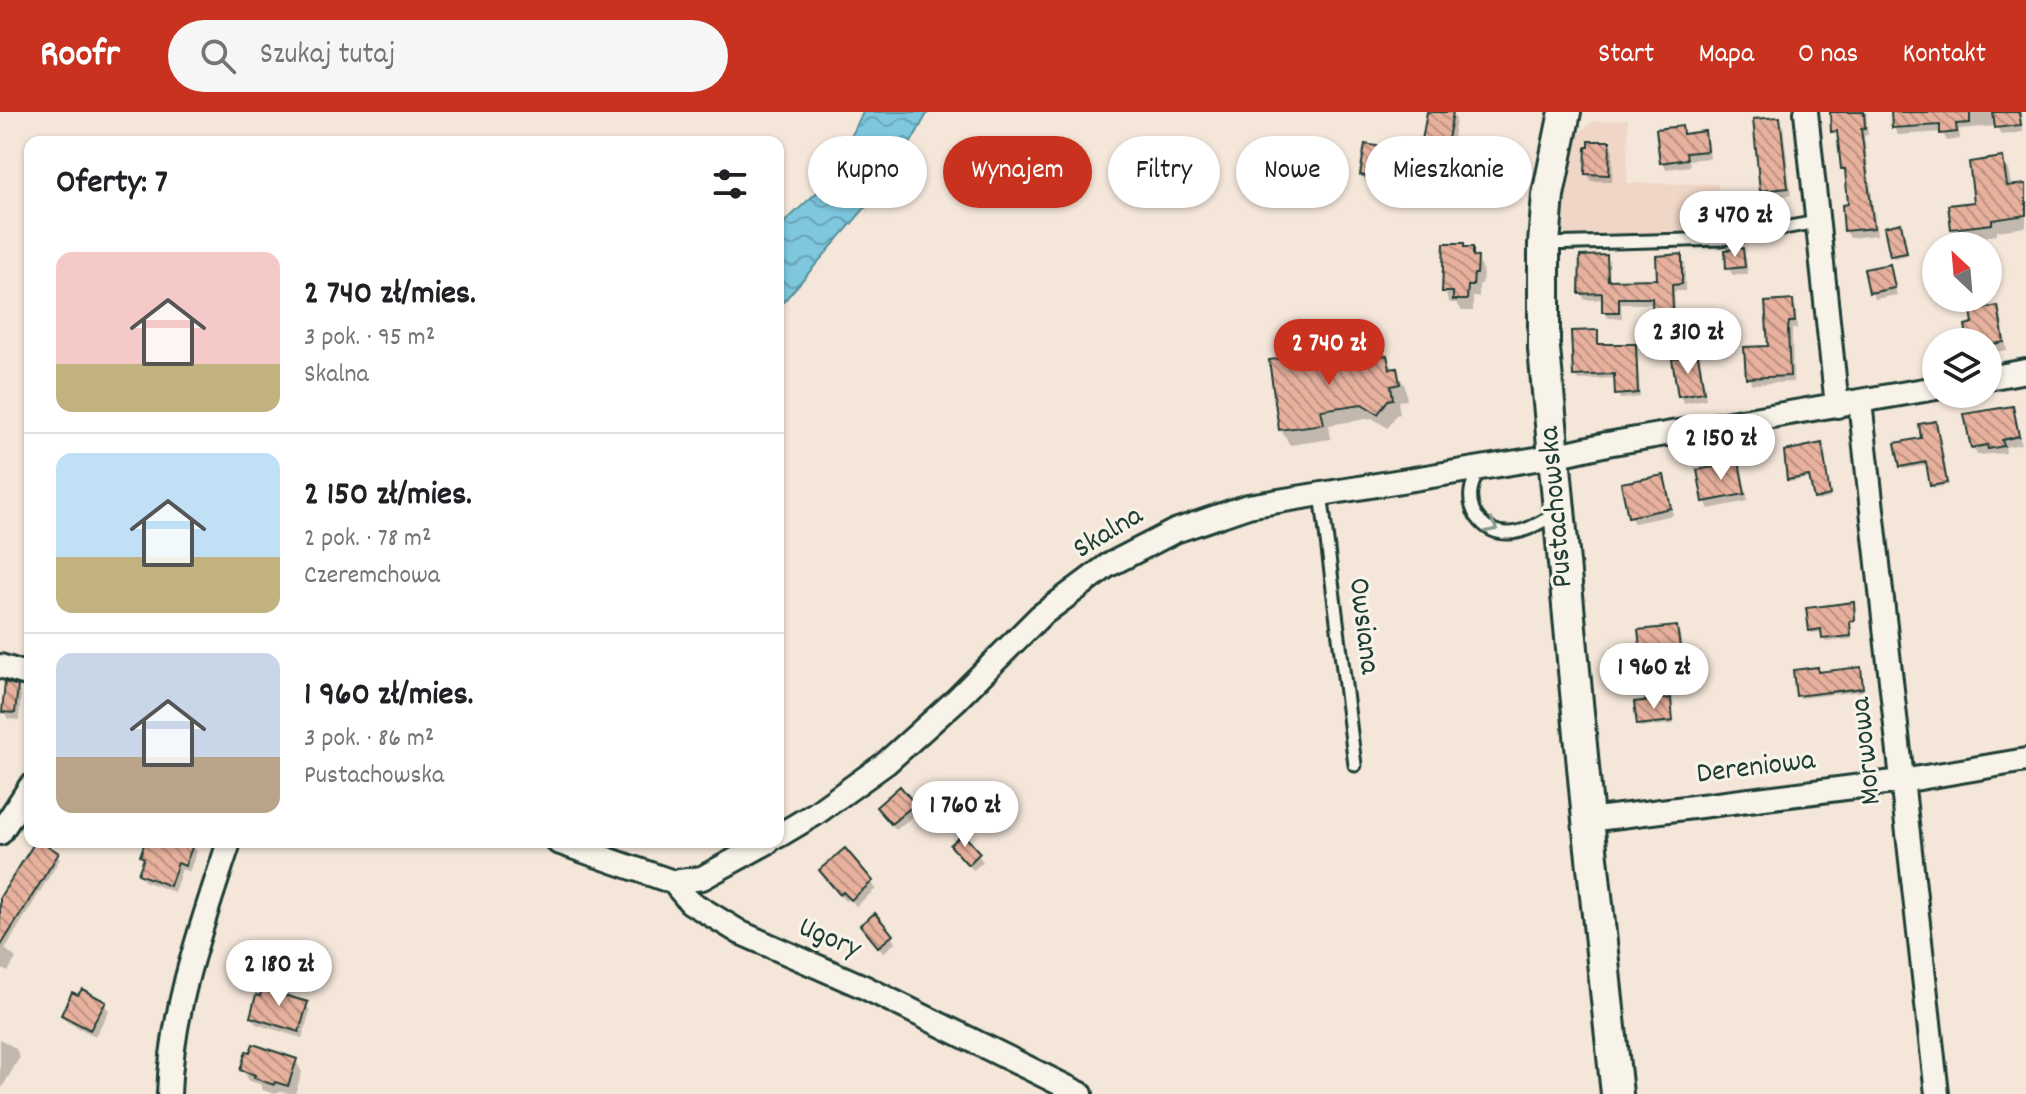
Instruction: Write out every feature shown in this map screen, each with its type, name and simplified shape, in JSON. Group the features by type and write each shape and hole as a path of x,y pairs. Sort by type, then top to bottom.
{"street":[{"name":"Pustachowska","path":"1565,112 1548,195 1544,244 1544,349 1617,1094"},
{"path":"1806,112 1837,406"},
{"path":"2002,375 2026,371"},
{"name":"Skalna","path":"784,832 886,763 956,700 1040,616 1107,566 1175,531 1248,506 1922,391"},
{"name":"Morwowa","path":"1860,402 1937,1094"},
{"path":"0,666 24,673"},
{"name":"Dereniowa","path":"1588,820 1902,781 2026,760"},
{"path":"0,833 24,796"},
{"path":"169,1094 170,1066 192,952 227,848"},
{"name":"Ugory","path":"575,848 673,882 690,902 741,933 864,987 1081,1094"},
{"path":"673,882 702,878 757,848"}],"lane":[{"path":"1544,244 1722,239 1817,222"},
{"path":"1480,466 1471,489 1471,506 1477,519 1492,531 1511,533 1559,512"},
{"name":"Owsiana","path":"1321,493 1355,765"}],"shaded area":[{"path":"1628,119 1627,183 1718,184 1723,232 1559,235 1574,138 1592,122"}],"water":[{"path":"863,112 928,112 915,136 851,136"},
{"path":"808,201 808,208 865,208 784,301 784,223"}],"building":[{"path":"1427,112 1453,112 1449,136 1423,136"},
{"path":"1830,112 1864,112 1865,128 1861,129 1874,228 1844,231 1842,205 1848,204 1845,169 1841,169 1837,131 1831,132"},
{"path":"1891,112 1970,112 1970,123 1956,124 1957,132 1940,134 1940,125 1892,128"},
{"path":"1993,112 2019,112 2021,125 1995,128"},
{"path":"1780,117 1788,188 1760,191 1753,119"},
{"path":"1682,126 1683,134 1705,131 1707,151 1686,153 1687,159 1660,163 1656,129"},
{"path":"1589,141 1610,141 1609,175 1585,174"},
{"path":"1365,144 1365,176 1360,175"},
{"path":"2003,157 2007,186 2026,184 2026,215 1992,220 1992,224 1951,229 1948,205 1974,202 1969,162"},
{"path":"1901,223 1907,253 1890,256 1884,227"},
{"path":"1444,243 1464,243 1464,247 1473,247 1473,256 1478,257 1477,274 1474,274 1473,286 1468,286 1467,300 1453,300 1453,292 1442,292"},
{"path":"1743,248 1745,267 1726,269 1725,250"},
{"path":"1682,254 1682,284 1672,285 1674,335 1653,336 1652,298 1619,298 1619,312 1602,312 1602,293 1579,294 1580,256 1607,255 1608,280 1657,279 1656,256"},
{"path":"1890,264 1895,288 1869,293 1864,269"},
{"path":"1793,300 1795,322 1789,322 1788,330 1790,376 1746,378 1744,347 1768,346 1765,302"},
{"path":"1971,312 1999,312 2002,328 1966,328 1965,325 1973,323"},
{"path":"1598,330 1598,344 1636,344 1638,393 1615,395 1614,374 1573,376 1571,331"},
{"path":"1366,347 1380,356 1387,355 1390,369 1397,368 1400,384 1391,386 1393,399 1388,400 1378,414 1362,404 1321,410 1324,424 1279,430 1269,360 1313,354 1315,366 1358,360"},
{"path":"1698,355 1704,392 1678,396 1672,359"},
{"path":"2013,406 2019,436 2002,440 2004,446 1971,448 1964,414"},
{"path":"1936,421 1947,483 1930,486 1926,462 1900,467 1895,443 1921,438 1919,424"},
{"path":"1822,443 1830,495 1814,499 1809,476 1787,480 1784,451"},
{"path":"1739,462 1745,494 1703,502 1697,470"},
{"path":"1664,475 1671,508 1628,517 1621,483"},
{"path":"1854,602 1855,620 1850,621 1851,636 1822,639 1821,629 1809,631 1806,608"},
{"path":"1677,626 1680,648 1670,649 1671,660 1642,663 1638,630"},
{"path":"1818,667 1818,672 1861,667 1863,688 1796,696 1793,670"},
{"path":"5,682 18,686 15,713 2,712"},
{"path":"1671,698 1673,721 1637,725 1634,702"},
{"path":"900,786 915,804 891,824 876,807"},
{"path":"963,834 980,853 968,865 950,845"},
{"path":"31,848 51,848 59,853 0,947 0,897"},
{"path":"143,848 192,848 185,866 178,863 170,886 138,874 144,858 140,856"},
{"path":"845,848 873,881 851,900 843,892 840,895 819,870"},
{"path":"875,913 893,935 878,947 860,925"},
{"path":"264,981 286,987 284,995 308,1002 299,1032 250,1017"},
{"path":"82,989 106,1002 90,1030 61,1015 72,992 78,995"},
{"path":"253,1044 297,1059 288,1086 275,1082 274,1085 240,1070 246,1051 250,1052"}]}
